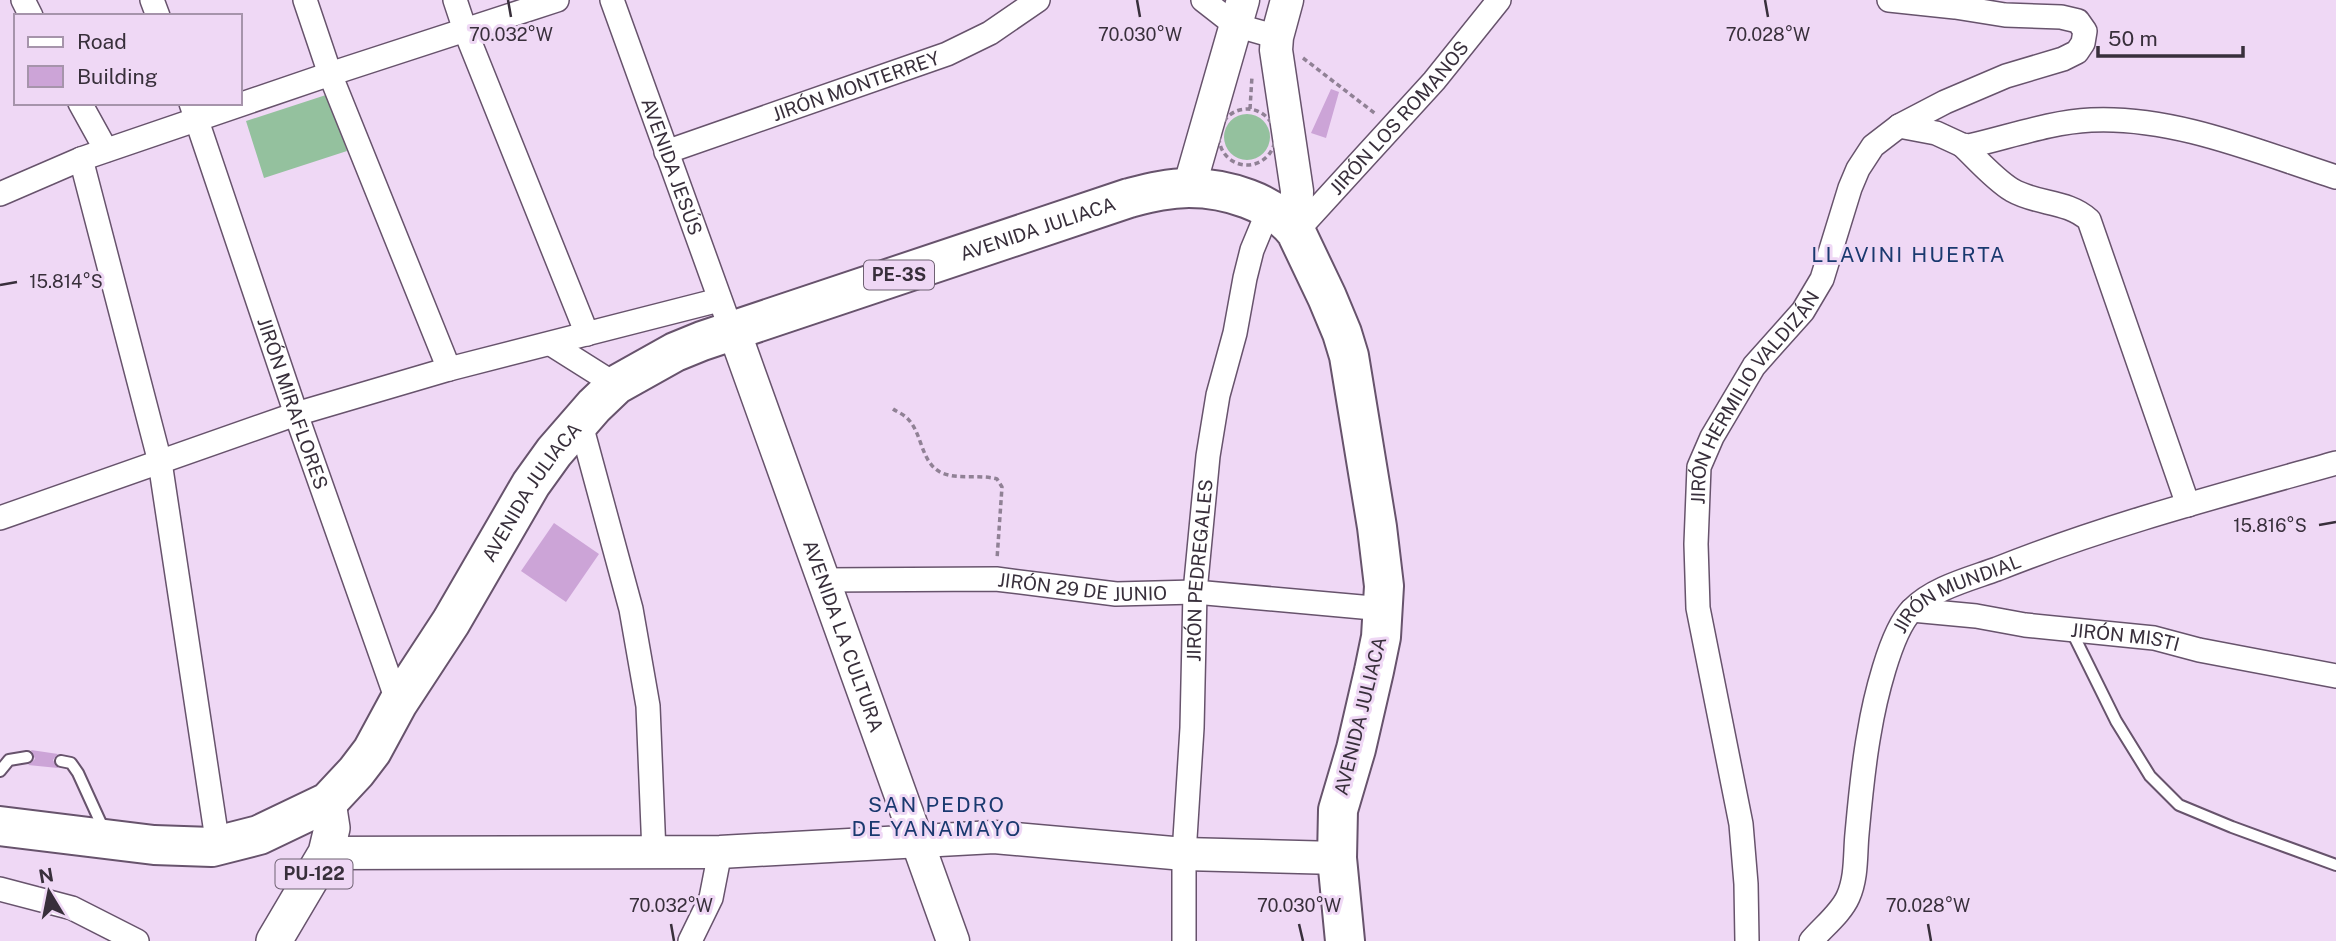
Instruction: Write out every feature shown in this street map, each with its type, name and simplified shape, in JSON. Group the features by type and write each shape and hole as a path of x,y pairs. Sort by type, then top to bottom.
{"highway":[{"name":"AVENIDA JULIACA","path":"0,826 185,847 218,846 259,835 328,802 372,751 398,703 451,622 531,484 580,421 616,384 675,352 726,316 1129,198 1189,188 1231,194 1283,220 1327,297 1349,356 1377,527 1384,609 1365,713 1338,810 1337,858 1345,941"}],"main road":[{"name":"PU-122","path":"274,941 326,853 332,828 328,802"}],"street":[{"path":"305,0 330,74 449,369"},
{"path":"455,0 587,334"},
{"path":"242,99 330,74 557,0"},
{"name":"AVENIDA JESÚS","path":"612,0 726,316"},
{"name":"JIRÓN MONTERREY","path":"666,152 947,54 990,33 1038,0"},
{"path":"1203,0 1239,13 1277,37"},
{"path":"1283,220 1297,191 1277,63 1277,37 1287,0"},
{"name":"JIRÓN LOS ROMANOS","path":"1283,220 1393,127 1499,0"},
{"name":"JIRÓN HERMILIO VALDIZÁN","path":"1747,941 1748,911 1741,824 1698,608 1696,544 1699,467 1712,437 1754,366 1803,311 1822,279 1858,169 1872,146 1899,126 1979,87 2077,52 2083,43 2085,32 2078,21 2061,17 2005,15 1889,0"},
{"path":"1189,188 1239,13"},
{"path":"81,105 106,150"},
{"path":"0,194 194,112 219,105"},
{"name":"JIRÓN MIRAFLORES","path":"194,112 296,414 398,703"},
{"path":"1899,126 1936,133 1969,146 2089,120 2129,121 2193,132 2336,177"},
{"path":"1962,145 2011,189 2040,202 2078,211 2089,220 2189,505"},
{"path":"81,159 160,462 218,846"},
{"name":"JIRÓN PEDREGALES","path":"1184,941 1184,854 1192,728 1195,592 1208,456 1218,395 1235,333 1250,259 1283,220"},
{"path":"0,518 296,414 449,369 587,334 726,316"},
{"name":"AVENIDA LA CULTURA","path":"726,316 953,941"},
{"path":"551,344 616,384"},
{"path":"580,421 631,609 648,706 654,853"},
{"name":"JIRÓN MUNDIAL","path":"1811,941 1845,904 1850,893 1856,864 1869,730 1885,666 1899,629 1912,610 1936,593 2055,546 2336,463"},
{"name":"JIRÓN 29 DE JUNIO","path":"824,580 996,579 1116,594 1195,592 1384,609"},
{"name":"JIRÓN MISTI","path":"1912,610 1976,616 2013,624 2154,638 2199,650 2336,676"},
{"path":"326,853 720,852 994,837 1184,854 1337,858"},
{"path":"690,941 711,898 720,852"},
{"path":"0,889 72,908 137,941"}],"lane":[{"path":"2071,629 2116,721 2150,776 2179,805 2336,866"},
{"path":"0,771 9,760 27,757"},
{"path":"61,761 71,764 78,772 108,839"}],"path":[{"path":"1277,37 1393,127"},
{"path":"1250,110 1252,76"},
{"path":"1241,110 1250,110 1266,116 1275,139 1269,155 1255,164 1246,165 1230,159 1224,152 1219,135 1226,119 1241,110"},
{"path":"893,409 906,416 913,425 928,461 939,471 952,476 985,476 997,479 1002,487 996,579"}],"green space":[{"path":"329,94 347,151 264,178 246,121"},
{"path":"1247,114 1264,120 1270,137 1264,154 1247,160 1230,154 1224,137 1230,120"}],"building":[{"path":"1331,89 1339,92 1326,138 1311,133"},
{"path":"554,523 599,554 566,602 521,571"},
{"path":"31,750 58,754 53,760 58,768 28,765 35,759"}],"district":[{"name":"LLAVINI HUERTA","path":"1909,255"},
{"name":"SAN PEDRO DE YANAMAYO","path":"937,817"}]}
